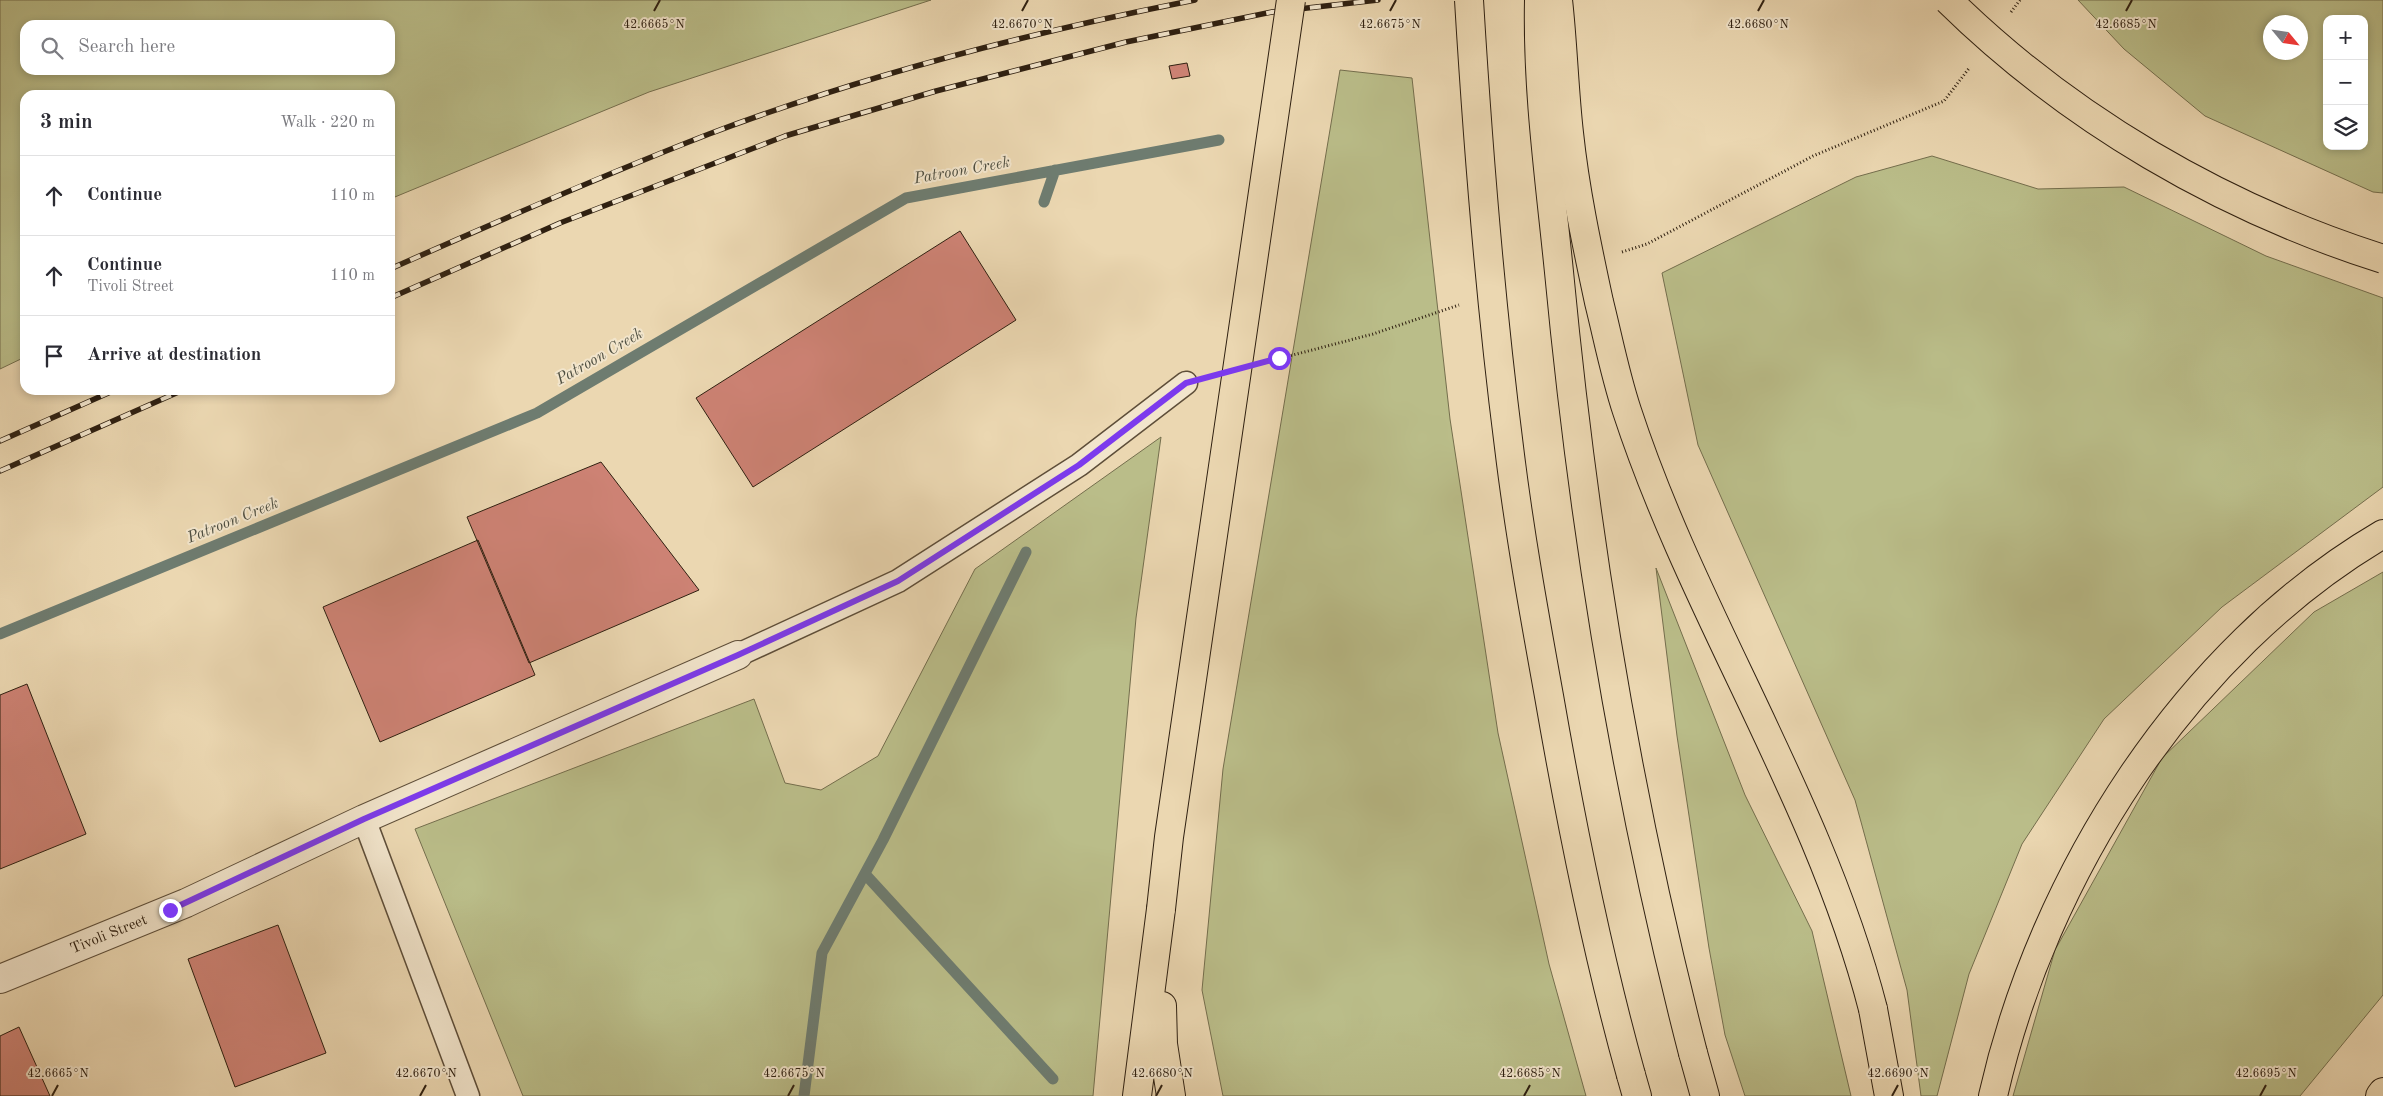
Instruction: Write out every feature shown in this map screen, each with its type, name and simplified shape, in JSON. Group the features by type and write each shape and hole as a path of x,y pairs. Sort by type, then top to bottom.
{"main road":[{"path":"1136,1096 1171,820 1291,0"},
{"path":"1470,0 1480,167 1498,351 1523,546 1556,736 1591,919 1634,1086"},
{"path":"1539,0 1544,126 1573,410 1589,522 1623,737 1638,814 1666,946 1705,1096"},
{"path":"1558,0 1569,133 1580,210 1611,354 1626,410 1666,515 1820,856 1859,957 1872,1009 1889,1096"},
{"path":"1948,0 1972,24 2024,66 2086,112 2142,150 2266,215 2338,244 2383,259"},
{"path":"1993,1096 2005,1045 2037,952 2079,862 2137,770 2175,718 2251,636 2332,569 2383,534"},
{"path":"1161,909 1163,1044 1171,1096"},
{"path":"2380,1096 2383,1092"}],"street":[{"name":"Tivoli Street","path":"0,979 186,903 364,819 738,655"}],"lane":[{"path":"738,655 898,581 1079,465 1186,383"},
{"path":"364,819 468,1096"}],"path":[{"path":"2009,16 2020,0"},
{"path":"1619,253 1647,244 1813,156 1944,102 1974,62"},
{"path":"1270,361 1373,334 1467,302"}],"green space":[{"path":"0,0 931,0 649,92 395,197 395,90 20,90 20,359 0,369"},
{"path":"2078,0 2383,0 2383,193 2373,192 2205,116 2124,49"},
{"path":"1340,70 1412,78 1450,419 1498,733 1549,964 1586,1096 1223,1096 1202,990 1223,769"},
{"path":"1932,156 2038,189 2124,187 2266,256 2383,298 2383,487 2222,607 2104,719 2022,844 1969,974 1937,1096 1921,1096 1907,990 1855,800 1698,445 1662,273 1856,177"},
{"path":"1161,437 1136,618 1093,1096 523,1096 415,829 754,699 785,783 821,790 878,756 975,569"},
{"path":"1656,568 1745,795 1812,931 1851,1096 1745,1096 1725,1035 1709,948 1677,736"},
{"path":"2383,572 2383,995 2300,1096 2013,1096 2055,950 2162,758 2314,612"}],"building":[{"path":"1187,63 1190,76 1172,79 1169,66"},
{"path":"960,231 1016,320 753,487 696,398"},
{"path":"601,462 699,590 529,663 467,517"},
{"path":"478,540 535,675 380,742 323,607"},
{"path":"27,684 86,834 0,869 0,695"},
{"path":"278,925 326,1053 235,1087 188,959"},
{"path":"19,1027 50,1096 0,1096 0,1036"}],"waterway":[{"name":"Patroon Creek","path":"0,634 537,413 906,198 1219,140"},
{"path":"1044,202 1055,170"},
{"path":"804,1096 822,953 883,840 1026,552"},
{"path":"865,874 1053,1079"}],"railway":[{"path":"395,267 628,166 768,113 888,74 949,57 1072,26 1195,0"},
{"path":"395,296 560,223 785,136 936,91 1126,42 1272,12 1378,0"},
{"path":"0,441 104,395"},
{"path":"0,471 172,395"}],"route":[{"path":"170,910 364,819 738,655 898,581 1079,465 1186,383 1279,358"}]}
